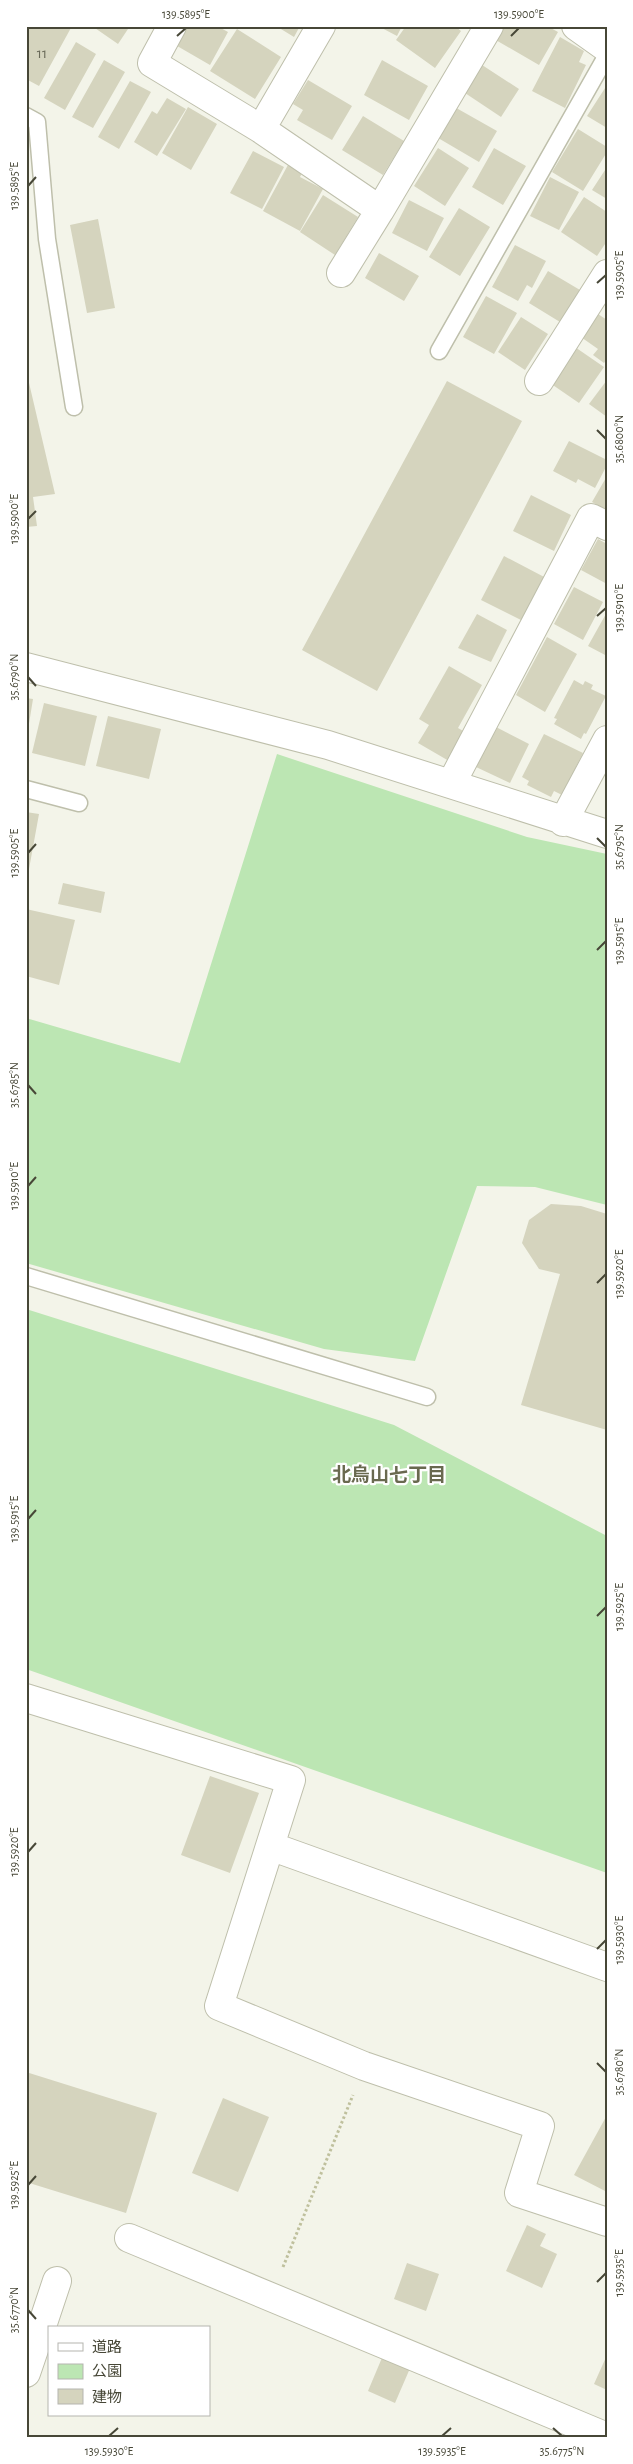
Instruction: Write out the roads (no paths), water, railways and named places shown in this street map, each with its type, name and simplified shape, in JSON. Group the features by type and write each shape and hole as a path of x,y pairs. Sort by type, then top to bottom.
{"street":[{"path":"172,26 152,63 261,129 380,210"},
{"path":"261,129 321,26"},
{"path":"341,274 489,26"},
{"path":"576,26 607,48"},
{"path":"539,381 607,274"},
{"path":"451,784 591,518 607,526"},
{"path":"26,667 328,745 562,822 607,834"},
{"path":"562,822 607,740"},
{"path":"26,1698 291,1780 219,2006 364,2066 540,2126 519,2193 607,2222"},
{"path":"270,1846 607,1967"},
{"path":"129,2238 607,2437"},
{"path":"26,2373 33,2330 56,2281"}],"lane":[{"path":"439,351 607,55"},
{"path":"26,116 37,122 47,239 74,407"},
{"path":"26,789 79,803"},
{"path":"26,1276 427,1397"}],"district":[{"name":"北烏山七丁目","path":"389,1475"}]}
